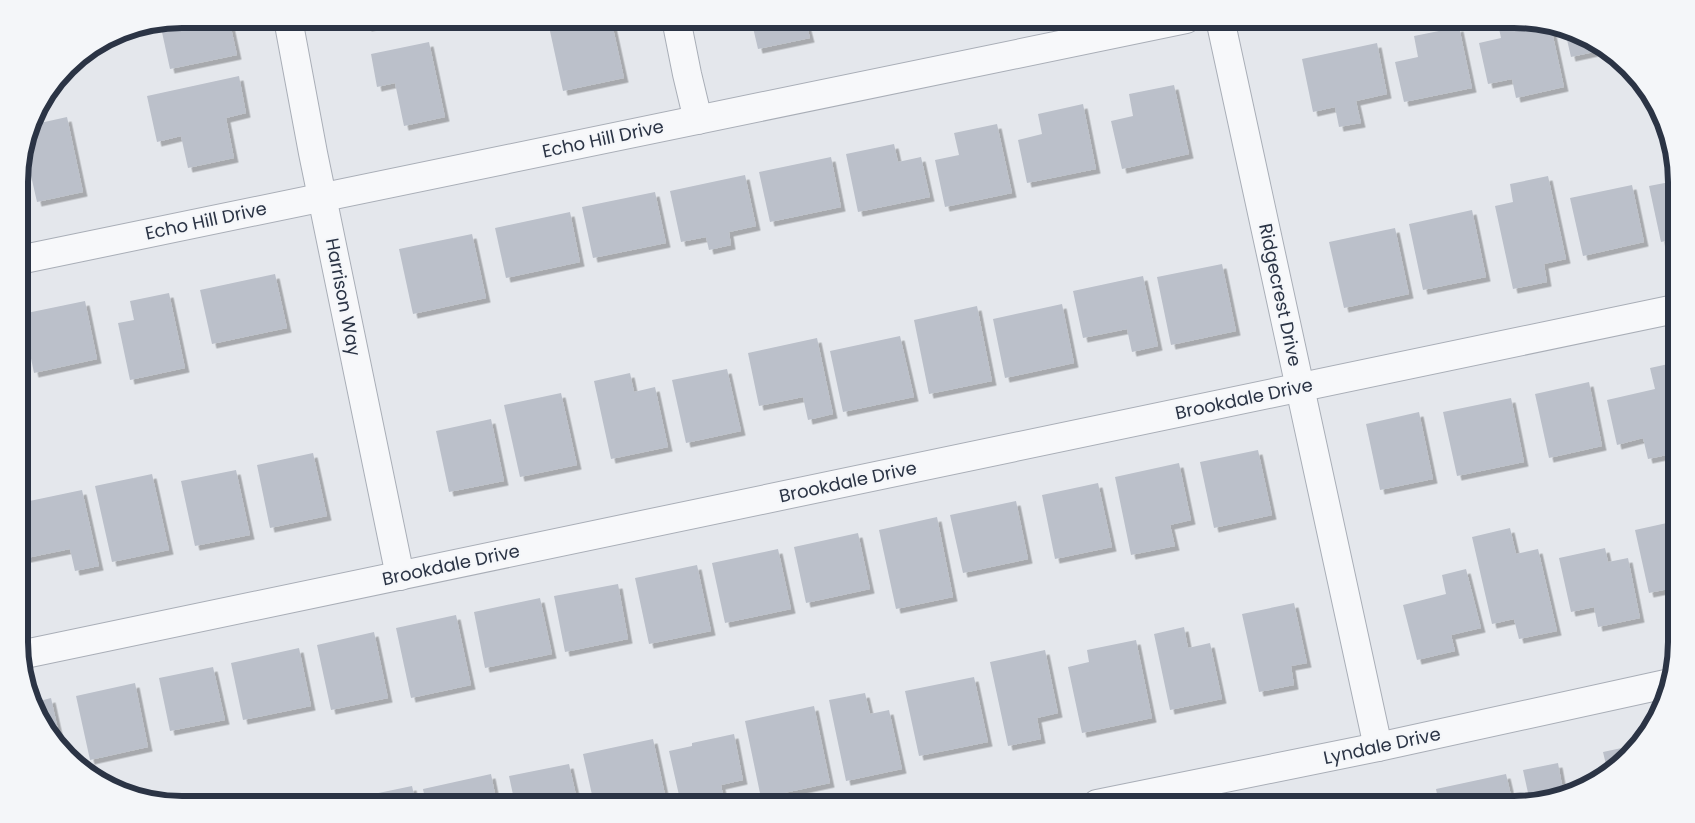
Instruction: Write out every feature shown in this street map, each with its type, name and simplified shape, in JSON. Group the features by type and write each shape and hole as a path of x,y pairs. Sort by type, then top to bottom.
{"street":[{"name":"Harrison Way","path":"290,28 400,576"},
{"path":"678,28 698,120"},
{"name":"Ridgecrest Drive","path":"1222,28 1378,747"},
{"name":"Echo Hill Drive","path":"28,258 698,120 1084,29"},
{"name":"Brookdale Drive","path":"29,653 1668,310"},
{"name":"Lyndale Drive","path":"1141,795 1378,747 1661,685"}],"building":[{"path":"231,28 237,55 170,69 161,29"},
{"path":"549,28 613,28 624,78 563,91"},
{"path":"753,28 807,28 810,38 758,49"},
{"path":"1459,28 1472,88 1404,102 1395,62 1418,57 1414,36"},
{"path":"1499,28 1524,28 1552,33 1564,87 1516,98 1512,79 1488,84 1479,43 1501,38"},
{"path":"1566,37 1596,51 1571,57"},
{"path":"429,42 445,117 404,126 395,83 377,87 371,54"},
{"path":"1377,43 1387,94 1356,101 1361,123 1339,127 1335,107 1313,112 1302,59"},
{"path":"239,76 246,113 226,118 234,158 188,168 181,136 157,142 147,96"},
{"path":"1174,85 1189,154 1122,169 1111,121 1133,116 1129,94"},
{"path":"1083,104 1096,169 1027,183 1018,140 1042,134 1038,114"},
{"path":"67,117 83,192 37,202 29,165 39,123"},
{"path":"997,124 1012,193 945,207 935,160 959,155 954,133"},
{"path":"894,144 898,162 921,157 930,197 858,212 846,154"},
{"path":"831,157 841,207 770,222 759,172"},
{"path":"745,175 756,226 729,232 731,245 709,250 706,237 681,242 670,191"},
{"path":"1548,176 1566,259 1544,264 1547,282 1513,289 1495,206 1513,202 1510,184"},
{"path":"1668,182 1668,240 1661,242 1649,186"},
{"path":"1632,185 1644,242 1583,256 1570,198"},
{"path":"655,192 666,243 593,258 582,207"},
{"path":"1472,210 1486,277 1423,290 1409,224"},
{"path":"570,212 580,262 506,278 495,228"},
{"path":"1395,228 1409,294 1344,308 1329,242"},
{"path":"472,234 486,298 413,314 399,249"},
{"path":"1222,264 1236,331 1171,345 1157,277"},
{"path":"275,274 287,328 212,344 200,290"},
{"path":"1143,276 1158,346 1132,352 1127,329 1083,338 1073,291"},
{"path":"169,293 185,368 130,380 118,323 134,320 130,301"},
{"path":"85,301 97,359 34,373 28,344 28,313"},
{"path":"1062,304 1074,363 1005,378 993,319"},
{"path":"977,306 992,381 929,394 914,320"},
{"path":"900,336 914,397 843,412 830,351"},
{"path":"817,338 833,414 808,420 803,397 759,406 748,353"},
{"path":"1668,364 1668,455 1648,459 1643,438 1617,445 1607,400 1655,389 1650,368"},
{"path":"727,369 741,431 686,443 672,380"},
{"path":"630,373 634,392 655,387 668,447 611,459 594,381"},
{"path":"1589,382 1602,446 1549,458 1535,394"},
{"path":"561,393 577,465 520,477 504,405"},
{"path":"1511,398 1524,462 1457,476 1443,412"},
{"path":"1419,412 1433,479 1380,490 1366,424"},
{"path":"491,419 504,481 449,492 436,431"},
{"path":"1258,450 1272,515 1214,528 1200,462"},
{"path":"313,453 327,516 270,528 257,465"},
{"path":"1179,463 1191,520 1170,525 1175,546 1131,555 1115,477"},
{"path":"236,470 250,535 195,546 181,481"},
{"path":"152,474 169,550 112,562 95,486"},
{"path":"1098,483 1112,547 1055,559 1042,495"},
{"path":"82,490 99,566 75,571 70,549 28,558 28,501"},
{"path":"1016,501 1028,559 963,573 950,515"},
{"path":"937,517 953,597 896,609 879,530"},
{"path":"1668,523 1668,589 1649,593 1635,530"},
{"path":"1510,528 1516,554 1538,549 1557,631 1519,639 1514,619 1492,624 1472,537"},
{"path":"858,533 870,589 806,603 794,547"},
{"path":"1605,548 1608,562 1628,558 1640,618 1598,627 1594,607 1571,612 1559,558"},
{"path":"778,549 791,609 725,623 712,563"},
{"path":"697,565 711,631 649,644 635,578"},
{"path":"1466,569 1481,628 1451,635 1455,651 1417,660 1403,605 1446,594 1442,575"},
{"path":"618,584 628,639 565,652 554,596"},
{"path":"540,598 552,654 485,668 474,612"},
{"path":"1294,603 1307,663 1291,666 1294,685 1259,692 1242,614"},
{"path":"456,615 471,685 411,698 396,628"},
{"path":"1184,627 1188,648 1210,643 1222,699 1170,710 1154,634"},
{"path":"374,632 388,698 331,710 317,645"},
{"path":"1136,640 1152,718 1082,733 1068,667 1089,662 1087,650"},
{"path":"299,648 311,706 243,720 231,663"},
{"path":"1045,650 1058,713 1037,718 1041,739 1008,746 990,662"},
{"path":"213,667 225,720 170,731 159,678"},
{"path":"974,677 988,742 919,756 905,691"},
{"path":"135,683 148,747 90,760 76,696"},
{"path":"865,693 870,714 889,710 902,769 846,781 829,700"},
{"path":"51,698 59,734 53,727 39,701"},
{"path":"814,706 830,783 772,796 760,796 745,721"},
{"path":"734,734 743,780 721,785 723,796 679,796 669,751 692,746 692,743"},
{"path":"653,739 665,796 592,796 583,754"},
{"path":"1625,747 1606,764 1603,752"},
{"path":"1558,763 1562,785 1575,782 1544,793 1528,795 1523,770"},
{"path":"569,764 576,796 513,796 509,776"},
{"path":"491,774 495,796 424,796 423,789"},
{"path":"1506,774 1511,795 1437,795 1436,789"},
{"path":"412,786 414,796 365,796"}]}
